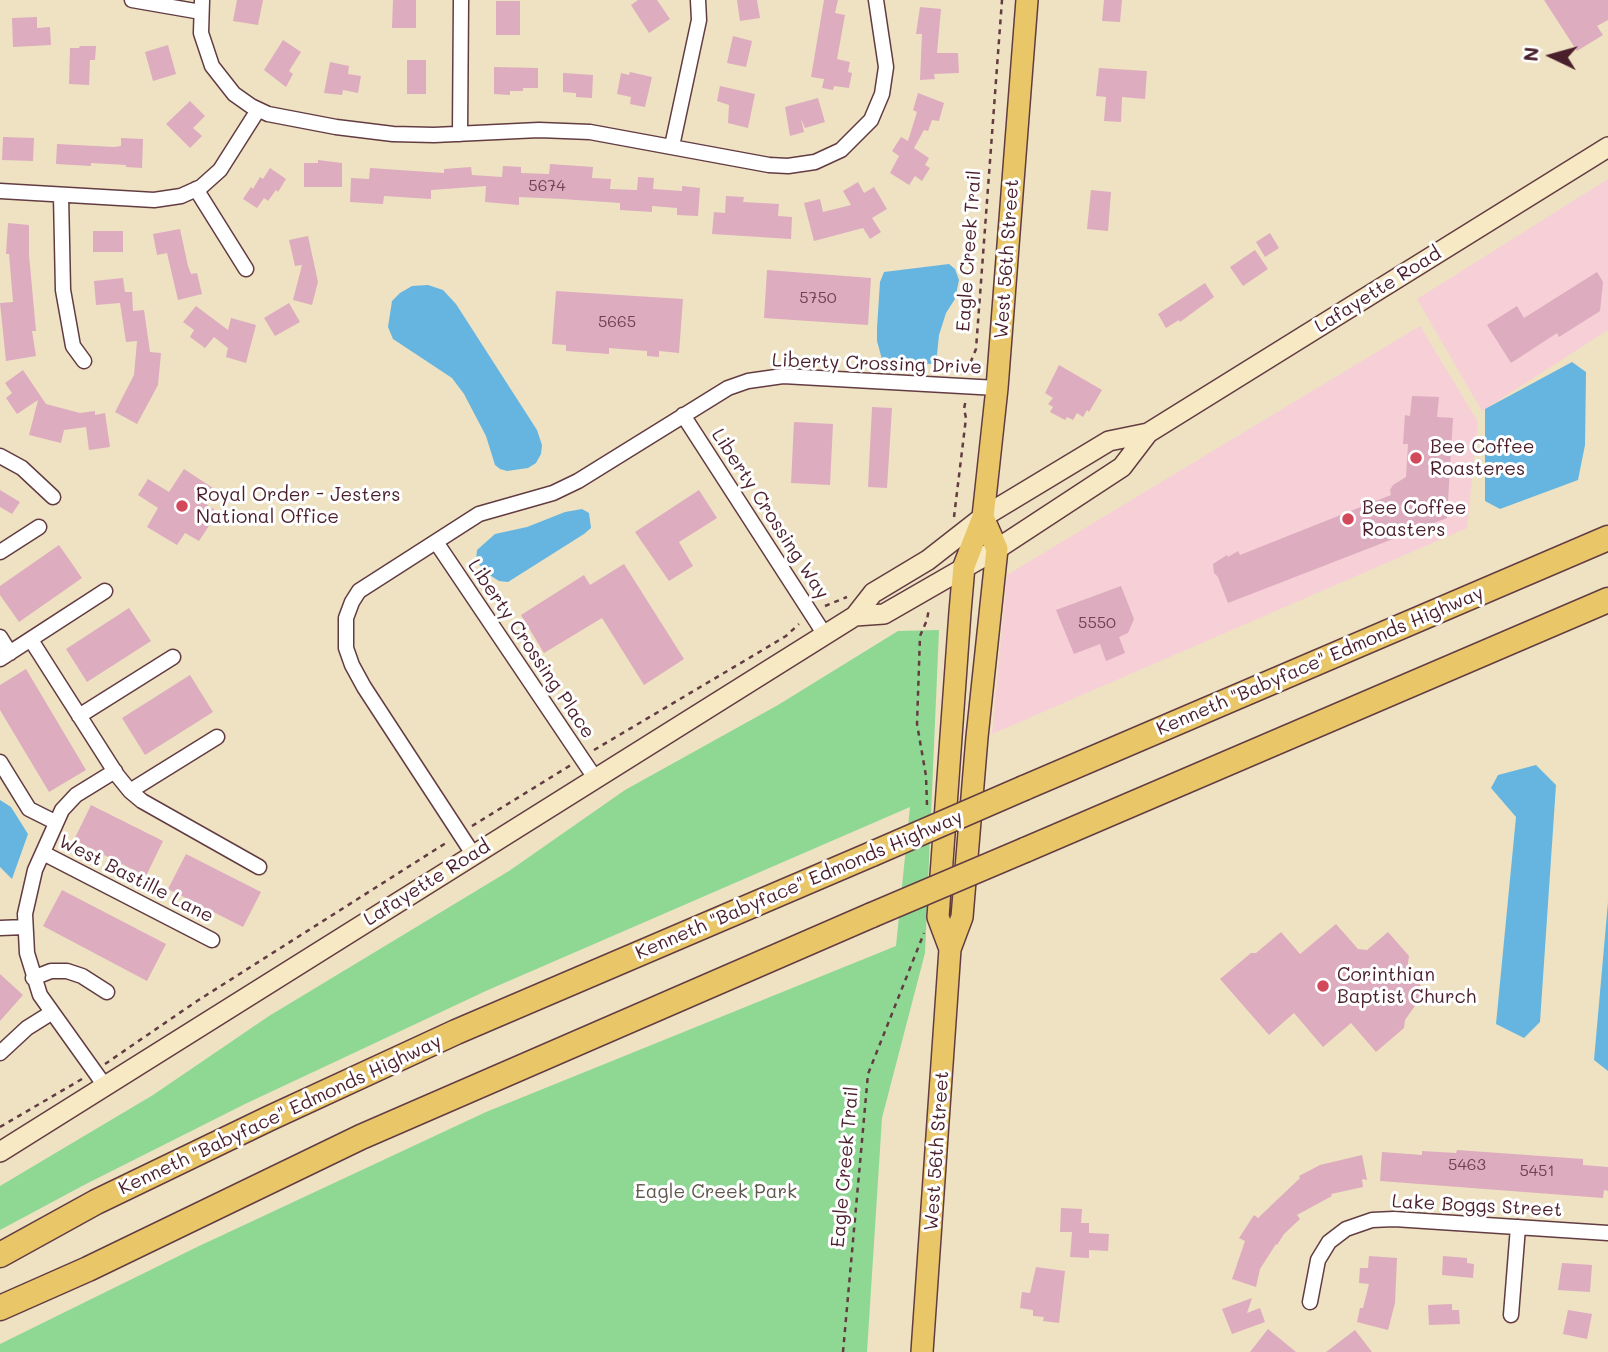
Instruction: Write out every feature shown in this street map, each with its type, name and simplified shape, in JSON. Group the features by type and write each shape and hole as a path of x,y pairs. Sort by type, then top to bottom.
{"highway":[{"name":"Kenneth \"Babyface\" Edmonds Highway","path":"0,1255 96,1202 456,1032 1608,538"},
{"path":"0,1308 88,1269 361,1137 1608,600"}],"main road":[{"name":"West 56th Street","path":"950,949 938,917 964,566 984,517 997,388 1027,0"},
{"name":"Lafayette Road","path":"0,1152 855,616 873,593 928,559 984,517 1109,441 1148,433 1608,147"},
{"name":"Lafayette Road","path":"855,616 884,614 997,549 1122,467 1148,433"},
{"name":"West 56th Street","path":"922,1352 950,949 962,917 977,737 997,549 984,517"}],"street":[{"path":"132,0 201,6 202,40 212,66 234,94 257,110 280,117 371,132 460,134 568,130 788,166 815,162 841,150 852,142 870,120 882,94 886,67 876,0"},
{"path":"460,134 461,0"},
{"path":"672,146 699,20 698,0"},
{"path":"0,191 154,200 175,198 196,189 220,170 257,110"},
{"path":"196,189 246,269"},
{"path":"61,195 65,299 74,346 84,361"},
{"name":"Liberty Crossing Drive","path":"473,855 363,687 352,665 345,641 345,618 359,592 479,514 553,493 578,481 728,388 755,379 776,376 997,388"},
{"name":"Liberty Crossing Way","path":"683,415 825,635"},
{"path":"0,456 22,468 53,497"},
{"path":"0,552 39,527"},
{"name":"Liberty Crossing Place","path":"436,542 595,778"},
{"path":"0,637 5,656 105,591"},
{"path":"31,640 130,791 142,801 259,867"},
{"path":"79,716 173,657"},
{"path":"130,791 216,737"},
{"name":"West Bastille Lane","path":"0,762 29,808 55,822"},
{"path":"105,1086 51,1013 33,978 27,953 25,908 31,880 55,822 68,802 115,771"},
{"name":"West Bastille Lane","path":"43,853 212,940"},
{"path":"0,928 25,927"},
{"path":"33,978 51,971 67,971 82,976 107,992"},
{"path":"0,1054 27,1028 51,1013"},
{"name":"Lake Boggs Street","path":"1310,1302 1314,1276 1324,1250 1339,1233 1372,1220 1394,1219 1608,1233"},
{"path":"1511,1315 1518,1227"}],"path":[{"name":"Eagle Creek Trail","path":"953,521 966,418 964,409 969,387 969,366 976,349 1002,0"},
{"path":"927,804 926,776 917,724 920,636 928,620"},
{"path":"597,747 729,671 786,636 791,629"},
{"path":"476,823 558,773"},
{"path":"112,1060 197,1001 439,846"},
{"name":"Eagle Creek Trail","path":"843,1352 868,1074 926,927"},
{"path":"0,1127 67,1087"}],"shaded area":[{"path":"1608,179 1608,330 1482,411 1417,299"},
{"path":"1420,326 1478,422 1467,528 992,734 1007,575"}],"green space":[{"name":"Eagle Creek Park","path":"939,630 925,953 882,1118 867,1352 0,1352 0,1344 197,1247 486,1112 896,946 910,807 488,990 245,1104 0,1230 0,1186 153,1095 269,1016 509,871 625,790 778,705 898,631"}],"water":[{"path":"949,264 955,269 959,280 955,299 946,313 939,335 936,364 883,363 877,341 877,328 880,282 884,272"},
{"path":"428,285 443,290 456,304 537,430 542,445 541,454 536,463 528,468 507,471 495,465 486,436 464,394 452,378 393,339 388,327 392,301 412,286"},
{"path":"1572,362 1586,372 1585,445 1578,480 1500,509 1485,501 1485,409"},
{"path":"582,509 589,513 591,528 508,582 499,581 488,574 476,561 477,550 495,534 527,527 565,512"},
{"path":"1536,765 1556,785 1540,1022 1524,1038 1496,1024 1516,817 1491,788 1498,775"},
{"path":"0,800 11,807 28,834 12,879 0,867"},
{"path":"1608,902 1608,1071 1594,1060"}],"building":[{"path":"237,0 263,0 258,25 233,21"},
{"path":"393,0 416,0 416,28 392,28"},
{"path":"638,0 657,0 670,19 649,33 631,5"},
{"path":"737,0 757,0 760,18 740,21"},
{"path":"824,0 838,0 835,13 845,15 837,59 850,62 848,72 852,73 849,88 822,88 824,79 811,77"},
{"path":"1104,0 1122,0 1120,22 1102,21"},
{"path":"1544,0 1608,0 1608,20 1597,26 1603,35 1577,51"},
{"path":"496,1 520,1 520,35 496,35"},
{"path":"920,7 941,9 937,53 958,53 959,73 934,74 935,79 920,80 922,34 916,34"},
{"path":"37,17 37,28 50,27 51,45 13,47 12,18"},
{"path":"733,36 752,41 746,67 727,63"},
{"path":"283,40 301,52 289,71 293,74 286,87 264,70"},
{"path":"168,45 176,74 153,81 145,52"},
{"path":"96,46 95,60 90,60 89,85 69,84 70,48"},
{"path":"407,60 426,60 426,94 407,94"},
{"path":"330,62 349,66 348,74 361,76 358,93 343,90 342,95 324,93"},
{"path":"494,67 538,68 538,88 510,91 510,95 494,94"},
{"path":"1099,68 1147,71 1145,99 1122,97 1121,122 1104,121 1106,97 1096,96"},
{"path":"630,72 652,77 645,107 630,104 631,97 617,94 621,73 629,75"},
{"path":"563,73 593,75 592,98 576,97 576,93 563,92"},
{"path":"720,86 755,94 748,128 728,123 729,105 717,101"},
{"path":"918,93 944,103 939,121 932,120 928,131 924,130 914,148 929,158 925,165 930,168 922,181 915,176 909,185 890,173 899,156 892,151 901,137 908,141 917,112 913,110"},
{"path":"818,98 825,122 805,128 801,119 804,132 790,136 785,107"},
{"path":"190,101 205,116 193,128 202,136 190,148 166,124"},
{"path":"3,137 34,138 33,161 2,160"},
{"path":"121,138 143,139 142,168 91,163 91,166 56,164 57,144 114,147 121,146"},
{"path":"318,160 342,163 342,187 304,187 304,163 318,163"},
{"path":"550,164 593,167 592,178 611,179 610,189 637,190 638,177 654,178 653,189 682,191 682,186 700,188 698,216 677,215 677,208 652,206 652,212 620,210 620,203 562,199 519,197 519,205 485,202 486,186 431,190 431,199 384,196 383,204 350,202 351,178 369,179 370,168 444,173 444,169 471,167 472,175 502,177 503,166 521,167 521,173 549,174"},
{"path":"270,168 286,179 278,192 276,190 268,201 264,198 257,208 243,199"},
{"path":"858,182 864,193 874,187 887,209 872,218 881,232 870,239 863,228 814,241 804,203 820,199 823,212 851,205 843,191"},
{"path":"1091,190 1111,192 1108,231 1087,229"},
{"path":"726,196 744,197 743,202 779,204 778,216 792,217 791,239 712,234 714,212 725,213"},
{"path":"8,223 29,225 36,331 32,331 36,356 6,361 0,303 13,302 9,254 6,254"},
{"path":"180,229 188,266 191,274 197,273 202,294 178,300 167,253 157,255 153,234"},
{"path":"93,231 123,231 123,252 93,252"},
{"path":"1270,233 1279,248 1265,257 1256,242"},
{"path":"308,236 318,282 312,305 293,300 302,265 295,266 289,240"},
{"path":"1255,250 1268,269 1243,286 1230,267"},
{"path":"767,270 871,278 868,325 764,318"},
{"path":"1597,272 1603,282 1600,311 1559,337 1557,333 1511,363 1487,325 1517,306 1524,318"},
{"path":"123,278 125,292 132,292 133,311 144,310 150,352 161,353 158,385 137,424 115,412 134,375 137,341 126,342 120,303 96,305 94,281"},
{"path":"1205,283 1214,297 1180,322 1179,320 1166,328 1158,314"},
{"path":"556,291 683,299 679,353 659,351 659,357 647,356 647,351 609,348 609,354 566,351 566,345 552,344"},
{"path":"289,303 300,322 275,336 264,318"},
{"path":"196,306 228,330 231,318 256,325 246,363 226,357 228,348 214,337 205,348 190,337 194,330 183,322"},
{"path":"1059,365 1102,390 1083,417 1077,413 1073,420 1067,417 1065,420 1050,412 1053,407 1048,404 1053,398 1045,393"},
{"path":"23,370 46,404 80,413 105,413 110,447 89,450 86,427 64,430 61,443 29,435 38,400 17,414 6,398 12,393 5,383"},
{"path":"1412,396 1439,397 1437,417 1453,418 1447,518 1228,603 1214,573 1213,564 1227,555 1228,557 1238,551 1240,555 1391,495 1393,485 1406,477 1408,444 1403,444 1405,415 1410,416"},
{"path":"872,407 892,408 887,488 868,487"},
{"path":"794,422 833,424 830,485 791,483"},
{"name":"Royal Order - Jesters National Office","path":"184,469 216,490 206,504 218,512 199,541 185,533 177,545 147,527 158,508 138,495 148,479 169,492"},
{"path":"0,490 20,502 12,514 0,507"},
{"path":"699,490 717,518 679,542 693,566 669,581 635,532"},
{"path":"59,545 82,578 19,622 0,595 0,586"},
{"path":"624,564 684,659 644,685 602,618 544,653 521,615 584,575 590,585"},
{"path":"1121,586 1134,619 1128,633 1119,637 1125,653 1106,661 1100,644 1074,654 1056,610"},
{"path":"129,608 151,641 87,682 66,649"},
{"path":"26,669 86,770 49,792 0,710 0,685"},
{"path":"190,675 213,712 145,755 122,718"},
{"path":"91,805 163,841 146,876 74,840"},
{"path":"186,854 261,892 243,927 168,889"},
{"path":"62,890 166,944 147,981 43,926"},
{"name":"Corinthian Baptist Church","path":"1336,924 1358,949 1367,950 1388,932 1409,956 1407,970 1414,971 1424,993 1405,1020 1404,1028 1376,1052 1351,1023 1323,1047 1294,1013 1269,1035 1220,979 1281,932 1300,954"},
{"path":"0,974 23,995 0,1021"},
{"path":"1457,1150 1583,1159 1583,1165 1608,1167 1608,1191 1604,1190 1603,1198 1380,1181 1382,1152 1422,1155 1422,1151 1456,1153"},
{"path":"1362,1155 1367,1180 1362,1179 1363,1187 1331,1194 1332,1196 1297,1215 1300,1219 1276,1244 1260,1269 1256,1287 1232,1279 1245,1241 1239,1238 1254,1215 1258,1218 1300,1178 1299,1176 1320,1165"},
{"path":"1061,1208 1082,1209 1081,1223 1089,1223 1089,1233 1109,1234 1108,1251 1089,1250 1089,1258 1070,1257 1072,1232 1060,1232"},
{"path":"1369,1256 1397,1258 1395,1303 1388,1330 1357,1322 1369,1284 1359,1283 1360,1268 1368,1268"},
{"path":"1443,1256 1467,1258 1467,1263 1474,1264 1473,1278 1442,1275"},
{"path":"1562,1263 1592,1265 1590,1292 1558,1290"},
{"path":"1036,1267 1065,1271 1059,1323 1043,1321 1044,1317 1033,1316 1033,1310 1020,1308 1022,1292 1030,1293"},
{"path":"1252,1298 1247,1313 1260,1308 1265,1322 1232,1334 1222,1309"},
{"path":"1452,1304 1452,1310 1459,1310 1460,1324 1429,1325 1428,1305"},
{"path":"1568,1310 1592,1314 1587,1339 1563,1334"},
{"path":"1268,1329 1296,1352 1250,1352"},
{"path":"1355,1330 1372,1352 1326,1352"}],"place":[{"name":"Bee Coffee Roasteres","path":"1416,458"},
{"name":"Royal Order - Jesters National Office","path":"182,506"},
{"name":"Bee Coffee Roasters","path":"1348,519"},
{"name":"Corinthian Baptist Church","path":"1323,986"}]}
